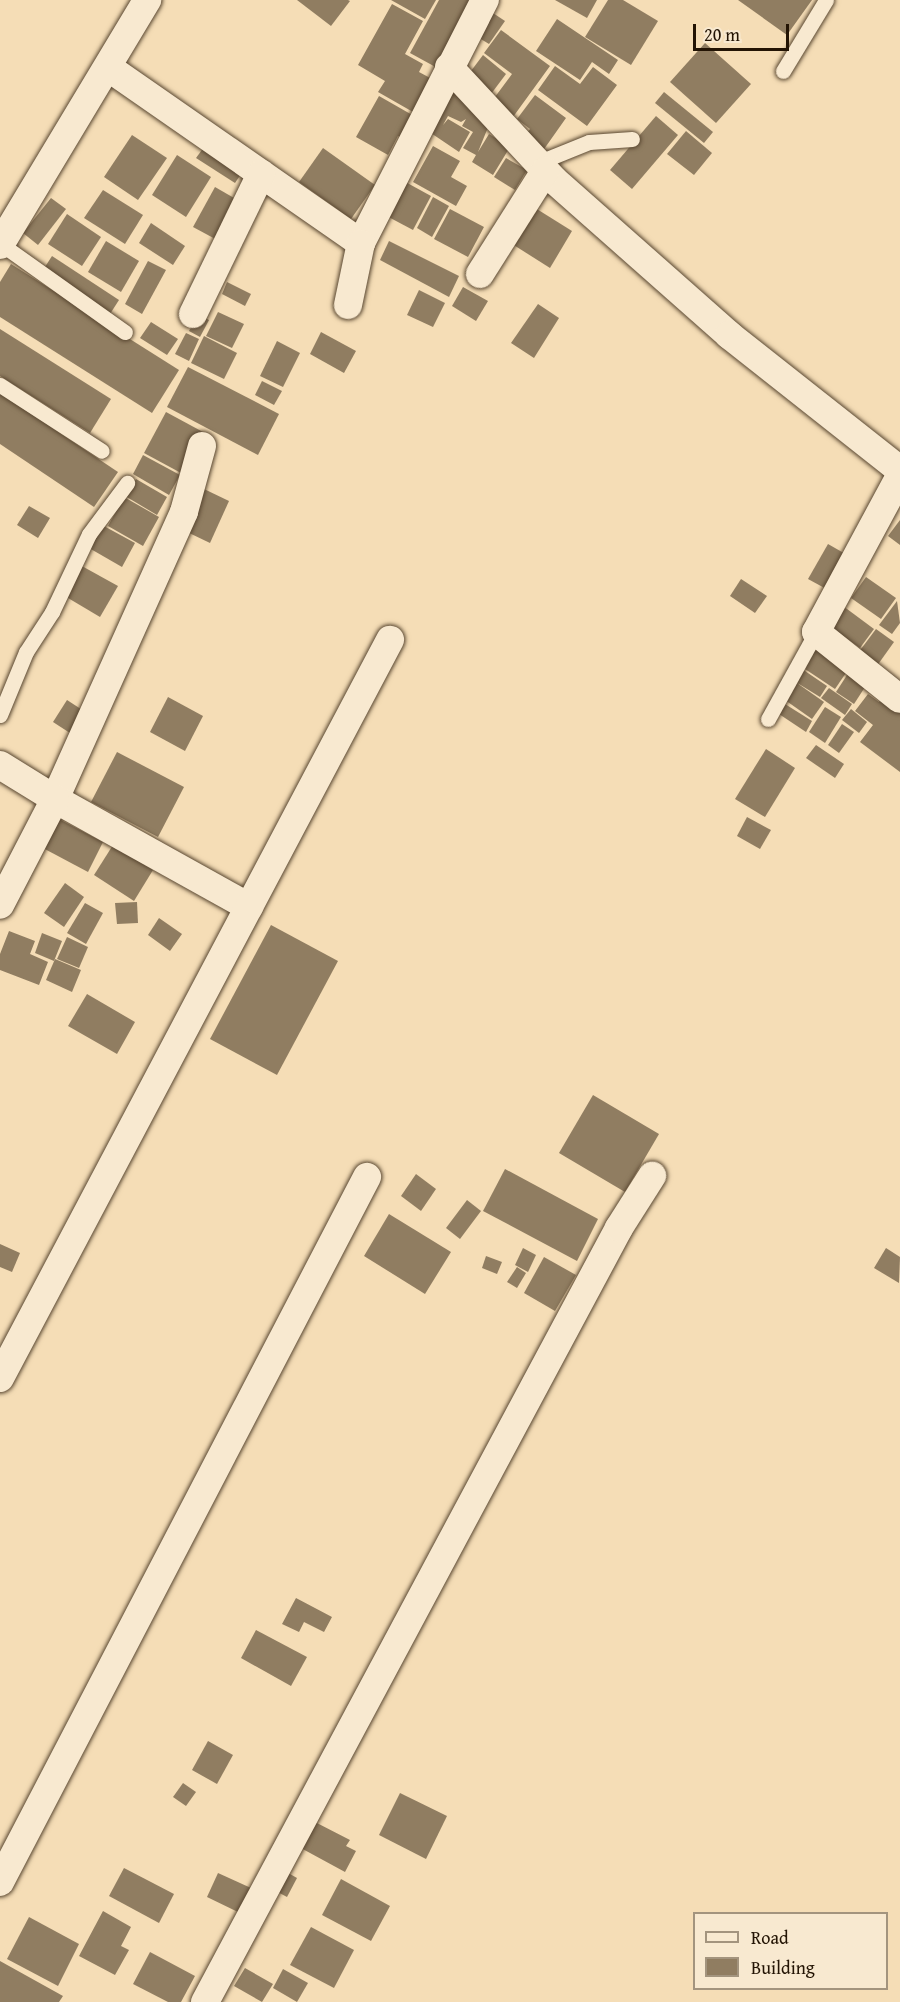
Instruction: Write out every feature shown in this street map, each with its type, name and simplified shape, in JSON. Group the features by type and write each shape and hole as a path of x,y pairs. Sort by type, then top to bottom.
{"street":[{"path":"0,245 109,68 147,0"},
{"path":"348,305 361,243 485,0"},
{"path":"449,67 541,167 729,335 900,470"},
{"path":"109,68 361,243"},
{"path":"480,274 541,167"},
{"path":"193,314 261,174"},
{"path":"0,905 55,799 184,512 202,446"},
{"path":"900,476 816,632 900,699"},
{"path":"0,1378 390,640"},
{"path":"0,765 55,799 249,907"},
{"path":"205,2002 619,1228 652,1176"},
{"path":"0,1882 366,1177"}],"lane":[{"path":"783,71 826,0"},
{"path":"541,167 589,142 632,139"},
{"path":"0,245 125,332"},
{"path":"0,385 102,451"},
{"path":"0,715 26,652 52,612 89,534 127,483"},
{"path":"768,719 816,632"}],"building":[{"path":"297,0 348,0 350,1 331,26"},
{"path":"391,0 436,0 425,19"},
{"path":"439,0 478,0 441,70 410,53"},
{"path":"555,0 597,0 587,18"},
{"path":"608,0 623,0 658,21 631,65 585,37"},
{"path":"738,0 812,0 787,35"},
{"path":"392,4 423,21 405,54 423,64 419,72 432,79 413,112 378,92 385,81 358,65"},
{"path":"487,9 505,21 489,44 471,33"},
{"path":"557,19 618,60 609,74 592,62 580,80 536,51"},
{"path":"501,30 550,66 513,117 492,101 512,74 484,53"},
{"path":"705,43 751,84 716,123 670,82"},
{"path":"483,55 506,74 488,98 465,79"},
{"path":"555,66 580,84 593,67 617,85 587,126 538,90"},
{"path":"444,87 493,115 478,152 489,134 510,147 493,175 472,162 476,155 463,148 473,132 462,126 466,119 461,122 448,116 443,125 448,119 470,132 459,152 422,127"},
{"path":"664,92 713,132 704,143 655,103"},
{"path":"535,95 566,118 542,152 523,138 530,129 517,119"},
{"path":"379,96 421,120 409,142 398,136 388,155 356,137"},
{"path":"656,116 678,135 632,189 610,170"},
{"path":"686,131 712,153 694,175 667,154"},
{"path":"132,135 167,158 138,200 104,177"},
{"path":"207,143 245,168 235,183 196,158"},
{"path":"433,146 460,161 451,177 467,186 456,206 413,182"},
{"path":"323,148 375,185 351,219 299,182"},
{"path":"177,155 211,177 186,217 152,195"},
{"path":"506,158 527,170 515,190 494,177"},
{"path":"400,179 431,196 413,230 381,213"},
{"path":"215,187 241,202 219,241 193,227"},
{"path":"103,190 143,215 125,244 84,218"},
{"path":"433,197 449,206 432,237 417,228"},
{"path":"51,198 66,209 38,245 23,233"},
{"path":"532,206 572,231 550,268 509,242"},
{"path":"450,209 484,227 468,257 434,239"},
{"path":"67,214 101,237 82,266 48,244"},
{"path":"151,223 185,246 173,265 139,243"},
{"path":"106,241 139,261 121,292 88,272"},
{"path":"389,241 459,276 449,297 380,260"},
{"path":"52,256 119,300 110,314 43,270"},
{"path":"148,261 166,270 142,314 125,304"},
{"path":"11,264 179,370 152,413 0,317 0,282"},
{"path":"227,282 251,294 245,306 222,294"},
{"path":"463,287 488,301 476,321 452,306"},
{"path":"419,290 445,303 433,327 407,315"},
{"path":"538,304 559,318 534,358 511,343"},
{"path":"218,312 244,324 232,348 206,336"},
{"path":"198,314 209,320 200,337 189,331"},
{"path":"151,322 178,339 167,355 140,338"},
{"path":"0,329 111,399 90,433 0,376"},
{"path":"321,332 356,351 344,373 310,354"},
{"path":"186,333 199,339 189,361 175,354"},
{"path":"204,336 237,353 224,379 191,363"},
{"path":"277,341 300,353 283,387 260,376"},
{"path":"188,367 279,414 258,455 167,407"},
{"path":"262,381 282,391 274,405 255,395"},
{"path":"0,393 118,472 94,507 0,444"},
{"path":"166,412 203,432 181,473 144,453"},
{"path":"143,455 180,475 169,495 133,474"},
{"path":"136,479 167,497 157,515 125,496"},
{"path":"204,489 229,501 210,543 185,531"},
{"path":"124,497 159,517 143,546 108,526"},
{"path":"29,506 50,518 38,538 17,525"},
{"path":"900,520 900,545 888,536"},
{"path":"102,525 135,543 122,567 89,548"},
{"path":"828,544 849,556 830,591 808,579"},
{"path":"80,565 118,586 100,617 63,595"},
{"path":"866,577 896,598 881,619 851,598"},
{"path":"741,579 767,596 755,613 730,596"},
{"path":"897,601 900,623 892,634 879,625"},
{"path":"843,606 874,629 860,648 829,626"},
{"path":"876,629 894,642 874,670 855,657"},
{"path":"814,643 850,667 835,689 799,665"},
{"path":"802,669 827,686 820,697 794,681"},
{"path":"849,672 867,684 854,704 836,692"},
{"path":"797,683 824,702 812,719 785,700"},
{"path":"829,688 852,704 845,715 821,698"},
{"path":"887,692 900,702 900,772 860,742 873,725 855,711 868,694 879,702"},
{"path":"168,697 203,716 185,751 150,732"},
{"path":"67,700 87,713 73,735 53,722"},
{"path":"785,704 812,721 806,732 779,714"},
{"path":"825,707 841,717 825,743 809,732"},
{"path":"851,709 867,722 859,733 842,720"},
{"path":"842,724 854,732 839,753 828,745"},
{"path":"816,745 844,764 835,778 806,758"},
{"path":"766,749 795,768 765,817 735,799"},
{"path":"117,752 184,787 158,837 91,802"},
{"path":"747,817 771,830 760,849 737,836"},
{"path":"57,818 103,842 88,872 41,847"},
{"path":"113,845 153,870 134,901 94,875"},
{"path":"65,883 84,897 64,927 44,913"},
{"path":"137,902 138,923 117,924 115,903"},
{"path":"85,903 103,913 86,944 67,933"},
{"path":"159,918 182,934 170,951 148,935"},
{"path":"271,925 338,961 277,1075 210,1039"},
{"path":"9,931 35,941 30,954 48,962 39,985 0,970 0,954"},
{"path":"42,933 62,941 54,961 35,953"},
{"path":"67,937 88,947 79,968 57,959"},
{"path":"55,959 81,970 72,992 46,980"},
{"path":"87,994 135,1022 117,1054 68,1026"},
{"path":"593,1095 659,1134 625,1192 559,1153"},
{"path":"505,1169 598,1219 577,1261 483,1211"},
{"path":"416,1174 436,1189 421,1211 401,1196"},
{"path":"467,1200 481,1211 460,1239 446,1228"},
{"path":"389,1214 451,1252 425,1294 364,1256"},
{"path":"0,1244 20,1253 12,1272 0,1267"},
{"path":"523,1248 536,1255 528,1272 515,1265"},
{"path":"886,1248 900,1257 899,1283 874,1268"},
{"path":"486,1256 502,1262 497,1274 482,1268"},
{"path":"544,1257 576,1275 555,1311 524,1293"},
{"path":"517,1267 526,1273 517,1288 507,1282"},
{"path":"296,1598 332,1617 324,1632 304,1622 299,1632 282,1624"},
{"path":"256,1630 307,1657 291,1686 241,1658"},
{"path":"208,1741 233,1755 217,1784 192,1770"},
{"path":"183,1783 196,1792 186,1806 173,1797"},
{"path":"400,1793 447,1816 426,1859 379,1835"},
{"path":"313,1821 350,1840 346,1846 356,1851 345,1872 299,1847"},
{"path":"124,1868 174,1894 159,1923 109,1896"},
{"path":"283,1870 297,1878 287,1897 272,1889"},
{"path":"218,1873 251,1888 240,1913 207,1897"},
{"path":"341,1879 390,1906 371,1941 322,1915"},
{"path":"103,1911 131,1927 121,1946 129,1950 115,1975 79,1956"},
{"path":"29,1917 79,1944 58,1986 7,1959"},
{"path":"311,1927 354,1950 334,1988 290,1965"},
{"path":"150,1952 195,1976 181,2002 168,2002 133,1984"},
{"path":"0,1961 63,1996 59,2002 0,2002"},
{"path":"245,1968 273,1984 262,2002 234,1986"},
{"path":"283,1969 308,1983 297,2002 273,1988"}]}
